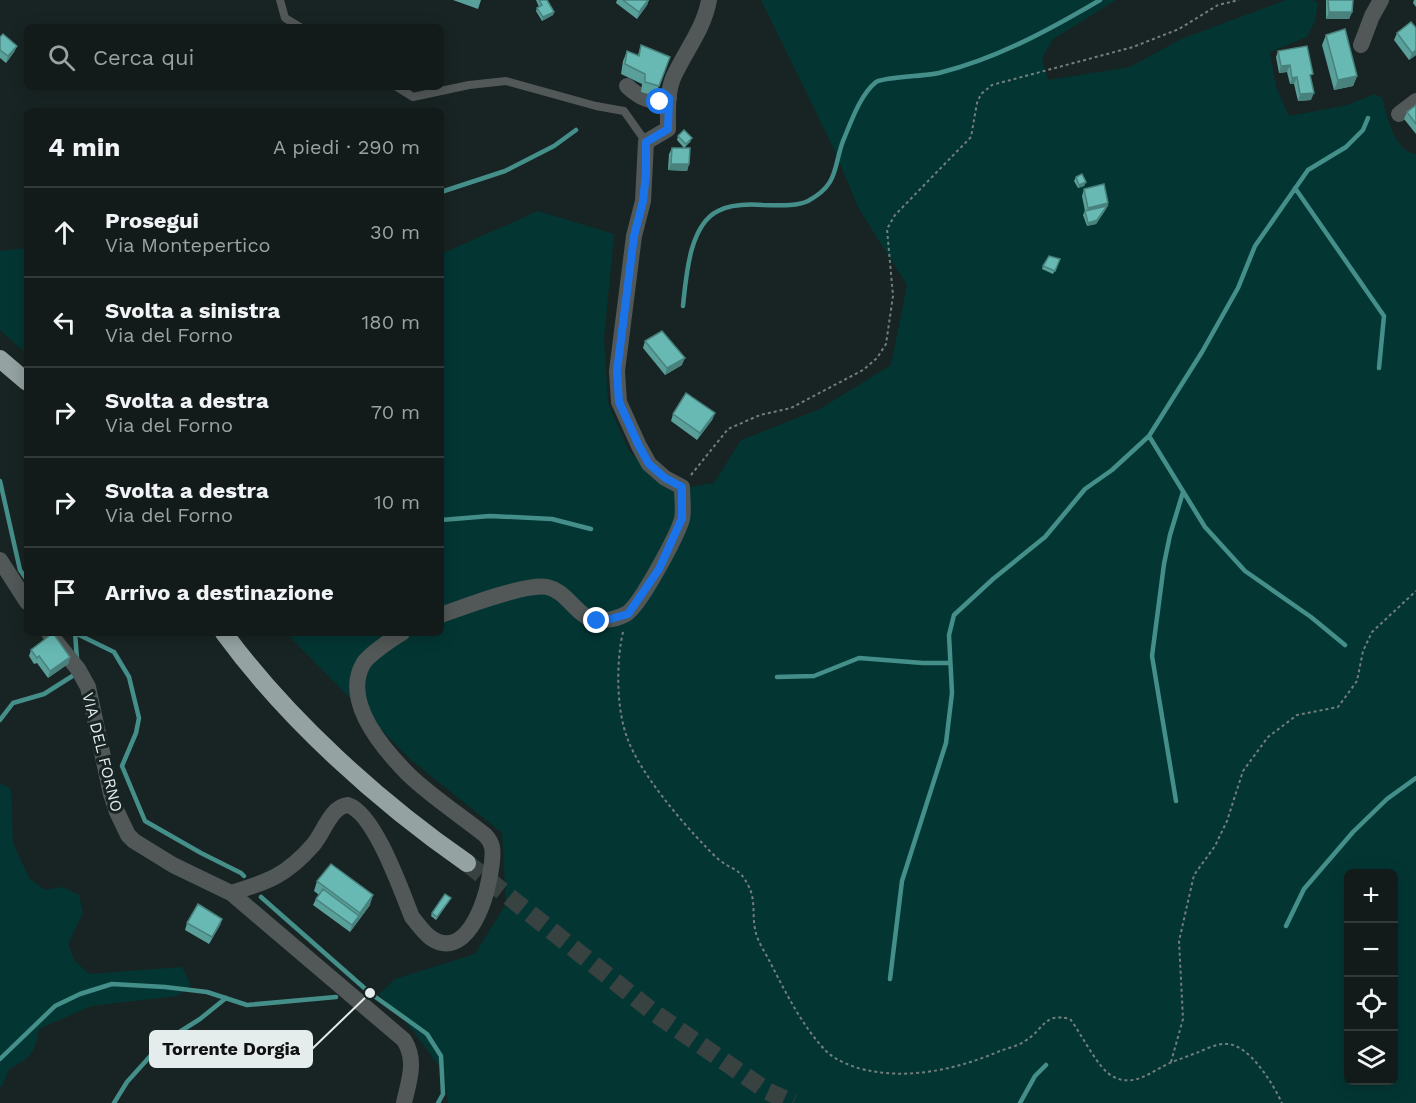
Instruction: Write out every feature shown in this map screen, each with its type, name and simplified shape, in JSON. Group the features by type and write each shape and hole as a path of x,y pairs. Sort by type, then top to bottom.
{"highway":[{"path":"0,359 24,379"},
{"path":"227,636 300,722 391,806 426,835 467,863"}],"street":[{"path":"444,614 503,594 548,587 558,592 588,618 603,621 628,614 659,569 682,518 682,487 665,478 649,464 619,402 617,371 634,236 643,201 646,142 668,129 669,98 673,79 702,25 709,0"},
{"path":"1361,45 1381,0"},
{"path":"627,87 644,99 660,102 669,98"},
{"path":"1399,114 1416,101"},
{"path":"0,560 24,597"},
{"name":"VIA DEL FORNO","path":"52,636 78,669 88,687 111,794 128,835 141,846 173,865 231,893 404,1040 412,1057 412,1068 404,1103"},
{"path":"231,893 271,880 294,865 315,843 339,808 348,805 357,810 372,826 412,917 421,929 431,938 442,943 451,942 472,927 486,899 493,859 492,846 485,835 410,776 382,743 359,707 358,677 363,663 398,636"}],"lane":[{"path":"280,0 285,18 295,24"},
{"path":"402,90 412,97 469,85 506,81 596,106 624,111 646,142"}],"path":[{"path":"682,487 728,429 760,415 791,408 863,370 877,358 886,344 893,296 887,229 895,215 970,137 981,94 992,85 1133,47 1179,29 1218,5 1239,0"},
{"path":"1171,1062 1182,1019 1179,941 1194,875 1215,846 1227,821 1243,771 1268,737 1297,715 1338,708 1357,681 1363,651 1372,632 1416,591"},
{"path":"628,614 619,652 622,712 628,739 643,768 673,809 705,846 722,862 738,870 749,885 754,899 755,930 764,951 804,1023 828,1052 854,1066 872,1072 925,1072 950,1069 1026,1041 1043,1023 1061,1016 1070,1018 1101,1065 1113,1077 1131,1081 1142,1078 1171,1062 1217,1045 1227,1044 1245,1052 1257,1064 1282,1103"}],"shaded area":[{"path":"761,0 1116,0 1053,39 1042,58 1048,80 1130,67 1181,39 1286,0 1312,0 1318,3 1315,21 1307,37 1270,52 1276,87 1289,116 1348,105 1374,94 1382,98 1389,123 1397,140 1408,152 1416,154 1416,1103 448,1103 444,1073 412,1029 379,994 395,979 475,954 506,904 502,833 410,759 289,636 444,636 444,253 538,211 614,234 604,338 608,403 629,451 670,490 714,483 741,440 820,409 891,365 907,285 859,209 832,145"},
{"path":"24,248 24,351 0,330 0,251"},
{"path":"0,783 11,789 13,843 29,878 45,890 63,887 79,895 83,913 68,944 75,961 89,974 182,967 191,985 177,996 91,1006 39,1029 31,1054 9,1069 0,1087"}],"building":[{"path":"539,0 547,0 554,12 543,17 537,8 542,5"},
{"path":"623,0 648,0 639,12"},
{"path":"1328,0 1353,0 1352,12 1329,12"},
{"path":"1411,22 1416,28 1416,50 1412,53 1397,33"},
{"path":"1345,29 1357,76 1338,80 1326,35"},
{"path":"3,34 17,46 8,56 0,50 0,37"},
{"path":"641,45 670,57 659,86 645,82 645,74 625,64 627,51 639,56"},
{"path":"1307,46 1313,74 1310,75 1314,93 1300,94 1297,77 1292,78 1290,65 1281,66 1278,51"},
{"path":"1416,105 1416,124 1407,112"},
{"path":"684,130 692,138 686,144 678,136"},
{"path":"672,148 690,148 689,164 671,164"},
{"path":"1082,174 1086,182 1079,185 1076,177"},
{"path":"1104,184 1108,203 1088,208 1084,189"},
{"path":"1107,206 1097,220 1088,223 1085,211"},
{"path":"1049,256 1060,259 1055,271 1043,266"},
{"path":"662,331 685,358 667,368 645,341"},
{"path":"686,393 715,413 700,433 673,414"},
{"path":"49,636 55,636 70,657 50,671 39,656 37,658 31,650"},
{"path":"331,864 373,895 360,913 317,881"},
{"path":"323,889 359,916 352,925 316,899"},
{"path":"445,894 451,898 437,917 432,913"},
{"path":"198,904 222,919 212,937 187,923"}],"waterway":[{"path":"683,306 691,253 695,240 708,218 718,211 734,206 797,204 818,195 830,182 856,109 870,87 876,82 939,73 961,67 1042,32 1100,0"},
{"path":"890,979 902,881 946,743 952,693 949,635 954,615 993,579 1045,537 1085,489 1112,470 1149,436 1202,352 1238,288 1255,246 1308,170 1346,147 1363,130 1368,118"},
{"path":"444,191 505,171 554,146 576,130"},
{"path":"1295,188 1384,316 1379,368"},
{"path":"1149,436 1205,527 1245,571 1311,617 1345,645"},
{"path":"0,481 20,570 24,576"},
{"path":"1176,801 1152,656 1164,564 1183,492"},
{"path":"444,520 490,516 552,519 591,529"},
{"path":"75,636 77,659"},
{"path":"81,636 114,652 129,677 139,718 136,733 122,766 145,821 244,876"},
{"path":"777,677 814,676 859,658 950,663"},
{"path":"0,720 13,703 44,694 74,675"},
{"path":"1286,926 1304,889 1353,832 1387,799 1416,778"},
{"path":"261,897 370,993 427,1034 441,1056 443,1094 438,1103"},
{"path":"0,1059 55,1006 80,994 112,984 207,992 247,1005 336,997"},
{"path":"114,1103 127,1082 162,1043 200,1019 226,998"},
{"path":"1020,1103 1035,1076 1046,1065"}],"tunnel":[{"path":"467,863 653,1012 767,1091 793,1103"}],"place":[{"name":"Torrente Dorgia","path":"370,993"}],"route":[{"path":"597,621 628,614 659,569 682,518 682,487 665,478 649,464 619,402 617,371 634,236 643,201 646,142 668,129 669,98 660,102"}]}
